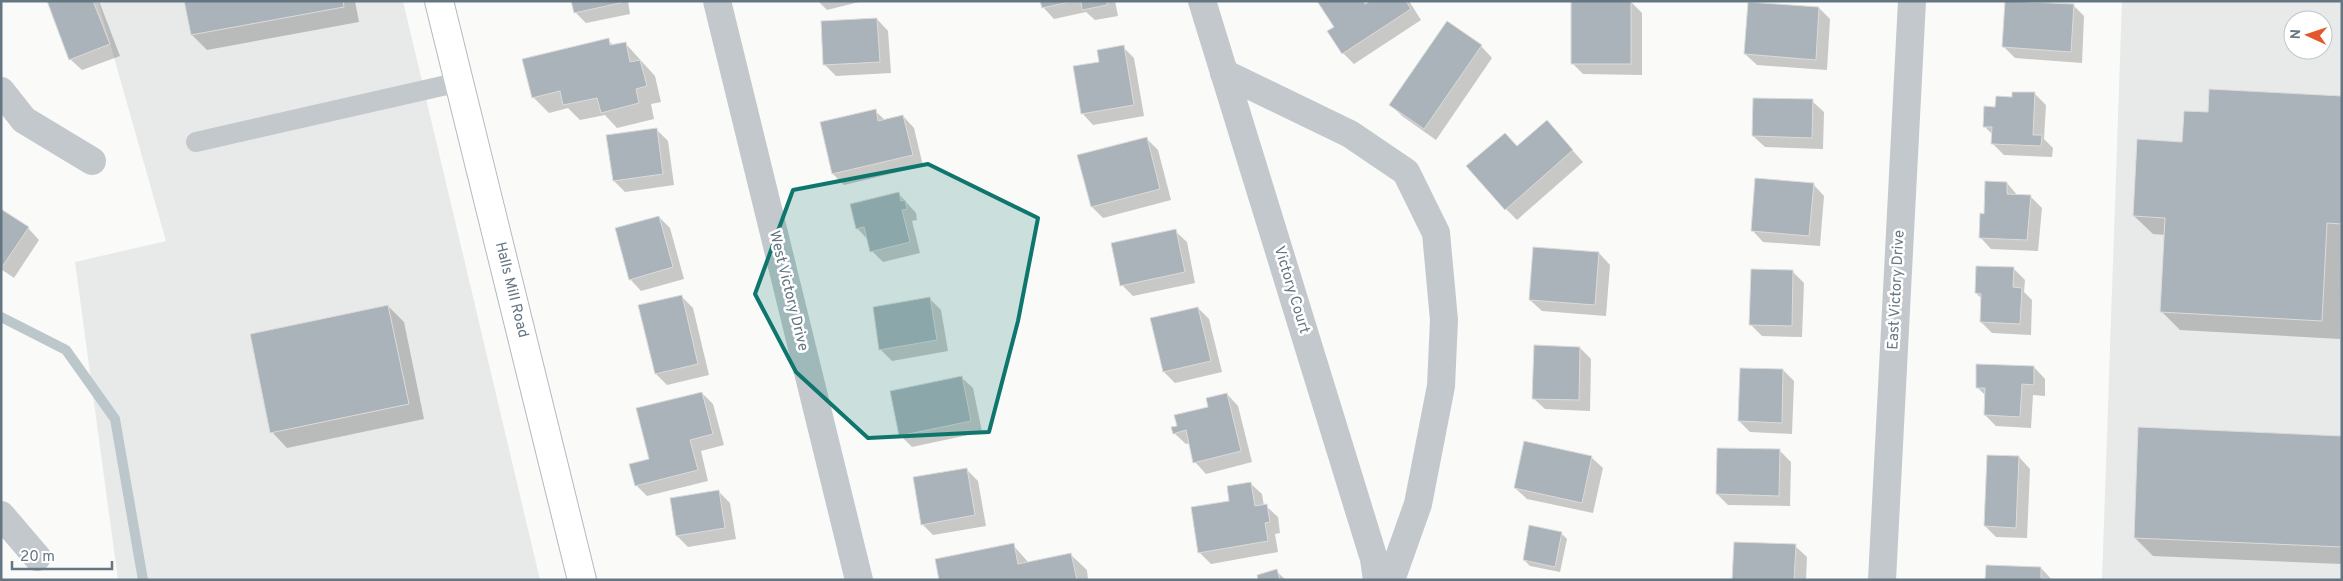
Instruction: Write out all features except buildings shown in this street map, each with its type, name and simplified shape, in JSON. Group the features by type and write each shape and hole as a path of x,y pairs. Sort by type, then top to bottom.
{"street":[{"name":"Halls Mill Road","path":"439,1 582,580"},
{"name":"West Victory Drive","path":"717,1 859,580"},
{"name":"Victory Court","path":"1202,1 1374,559 1377,580"},
{"name":"East Victory Drive","path":"1882,580 1912,1"},
{"path":"1224,73 1350,134 1406,172 1436,233 1444,320 1441,386 1418,504 1391,580"},
{"path":"1,91 24,120 92,161"},
{"path":"1,515 37,557"}],"lane":[{"path":"196,142 460,82"}],"highlighted area":[{"path":"928,164 1038,218 1018,321 989,432 868,438 796,372 755,294 793,190"}],"shaded area":[{"path":"98,1 403,1 540,580 118,580 75,262 166,241"},
{"path":"2122,1 2342,1 2342,580 2102,580"}],"waterway":[{"path":"1,317 66,350 115,419 143,580"}]}
